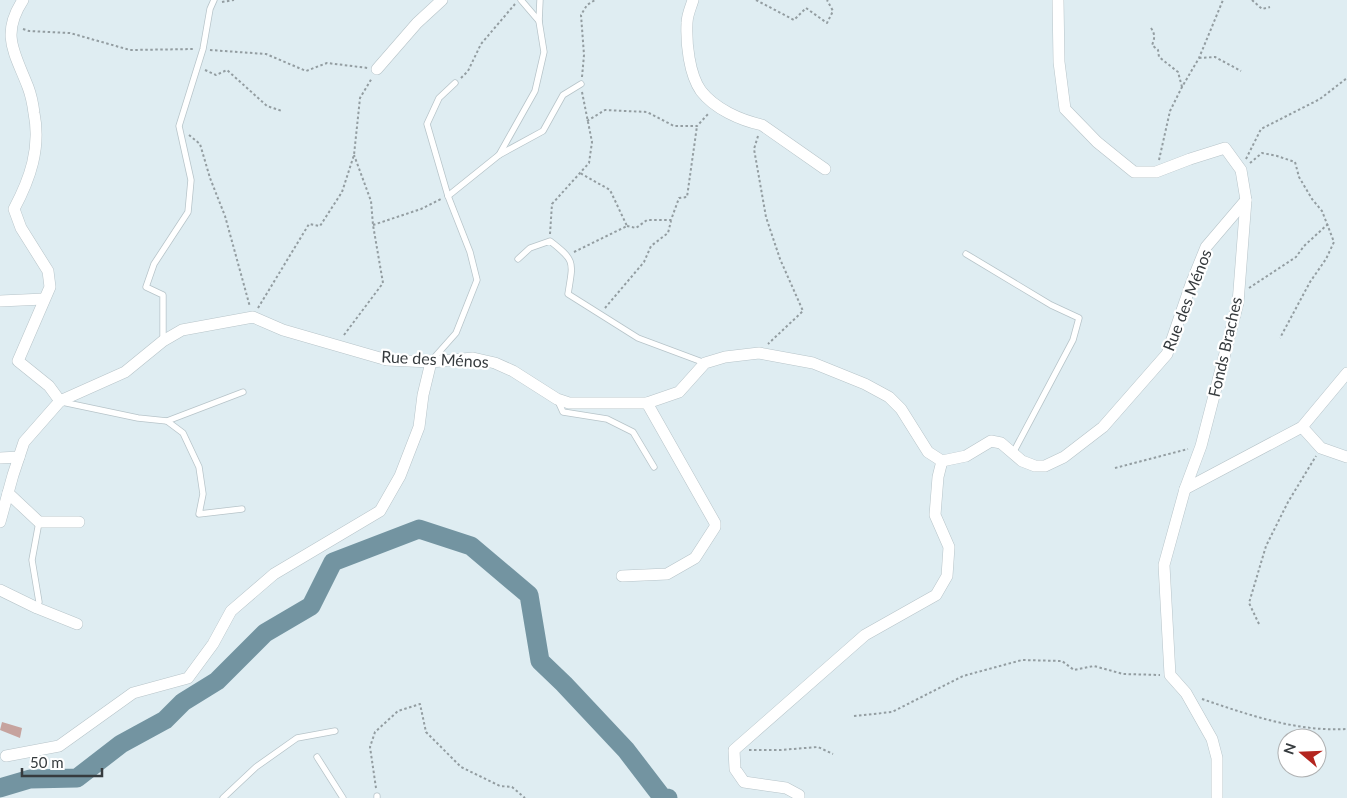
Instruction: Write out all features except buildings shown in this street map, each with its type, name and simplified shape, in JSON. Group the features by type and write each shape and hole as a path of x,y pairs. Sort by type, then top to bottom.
{"street":[{"path":"23,0 8,24 8,44 28,87 35,115 36,139 34,164 25,189 14,209 21,228 48,271 50,287 18,361 50,386 60,401"},
{"path":"377,69 417,23 442,0"},
{"path":"693,0 687,22 689,62 701,90 720,109 752,123 762,125 825,169"},
{"name":"Fonds Braches","path":"1058,0 1059,62 1065,109 1097,142 1134,172 1156,172 1226,148 1241,170 1246,200 1238,303 1201,446 1185,489 1164,565 1170,675"},
{"name":"Rue des Ménos","path":"942,461 966,456 992,441 1001,443 1022,461 1035,466 1045,466 1064,457 1103,427 1168,354 1191,284 1206,247 1246,200"},
{"path":"0,301 44,300"},
{"path":"0,522 24,442 60,401 125,372 163,341 182,330 253,316"},
{"name":"Rue des Ménos","path":"253,316 283,330 387,360 430,362 473,358 496,362 513,370 557,399 569,403 647,403 679,392 705,363"},
{"path":"705,363 725,357 759,353 813,363 865,384 888,398 901,409 928,452 942,461 938,476 934,515 949,547 947,576 936,595 865,635 734,750 735,768 744,782 786,788 799,795 799,798"},
{"path":"6,756 60,746 133,693 188,678 212,644 231,611 266,580 380,511 400,476 420,427 423,395 430,362"},
{"path":"1185,489 1302,428 1347,372"},
{"path":"622,576 667,574 695,558 716,523 647,403"},
{"path":"1302,428 1321,448 1347,457"},
{"path":"0,458 19,457"},
{"path":"8,493 39,522 79,522"},
{"path":"0,590 37,608 77,624"},
{"path":"1170,675 1186,693 1212,739 1217,758 1217,798"}],"lane":[{"path":"520,0 539,21"},
{"path":"499,154 535,90 544,52 539,21 540,0"},
{"path":"163,341 163,295 146,287 154,264 188,212 191,180 179,126 203,49 213,2"},
{"path":"430,362 456,333 477,280 470,252 448,196 427,124 439,98 455,83"},
{"path":"448,196 499,154 543,131 563,95 581,84"},
{"path":"518,259 530,248 550,241 568,255 572,265 568,294 638,338 705,363"},
{"path":"966,254 1051,305 1079,318 1073,340 1013,453"},
{"path":"167,422 243,392"},
{"path":"557,399 563,412 607,419 632,432 654,467"},
{"path":"60,401 138,418 167,422 183,433 199,468 203,494 199,514 242,510"},
{"path":"37,608 39,602 32,560 39,522"},
{"path":"223,798 256,767 297,738 335,731"},
{"path":"317,757 343,798"}],"path":[{"path":"213,2 234,0"},
{"path":"455,83 468,71 481,44 520,0"},
{"path":"550,241 552,204 588,163 592,142 581,84 584,55 581,15 587,5 594,0"},
{"path":"756,0 794,20 806,8 827,23 834,11 827,0"},
{"path":"1156,172 1170,111 1199,58 1223,0"},
{"path":"1252,0 1262,9 1270,7"},
{"path":"8,24 29,31 70,33 130,50 203,49 266,54 306,71 328,63 377,69 360,98 354,155 342,192 320,226 309,224 253,316"},
{"path":"1150,28 1154,32 1152,45 1158,50 1159,57 1178,72 1182,87"},
{"path":"1199,58 1215,57 1241,72"},
{"path":"198,67 216,74 227,70 267,106 282,111"},
{"path":"1241,170 1260,128 1320,99 1347,78"},
{"path":"600,314 644,262 651,246 668,233 679,198 687,197 697,126 707,113 720,109"},
{"path":"587,121 605,110 647,112 674,126 697,126"},
{"path":"759,353 803,311 780,259 766,217 754,149 762,125"},
{"path":"179,126 200,144 210,178 226,216 253,316"},
{"path":"1241,170 1262,153 1294,162 1299,177 1312,199 1322,211 1334,242 1280,338"},
{"path":"337,345 384,283 373,225 372,201 354,155"},
{"path":"580,173 610,190 627,226"},
{"path":"373,225 421,209 448,196"},
{"path":"568,255 627,226 636,228 647,220 672,220"},
{"path":"1249,288 1296,258 1304,246 1328,224"},
{"path":"1115,468 1201,446"},
{"path":"1259,624 1249,603 1266,546 1288,502 1321,448"},
{"path":"854,716 892,712 964,676 1022,660 1062,661 1074,670 1094,666 1123,674 1170,675"},
{"path":"1186,693 1269,721 1332,730 1347,729"},
{"path":"377,797 370,747 375,732 398,710 420,704 426,732 461,767 500,786 512,787 525,798"},
{"path":"734,750 780,750 818,747 833,754"}],"waterway":[{"path":"0,788 30,779 77,778 121,744 165,720 183,702 217,681 265,633 311,606 333,562 419,529 471,546 529,595 540,661 626,750 662,797 668,798"}]}
